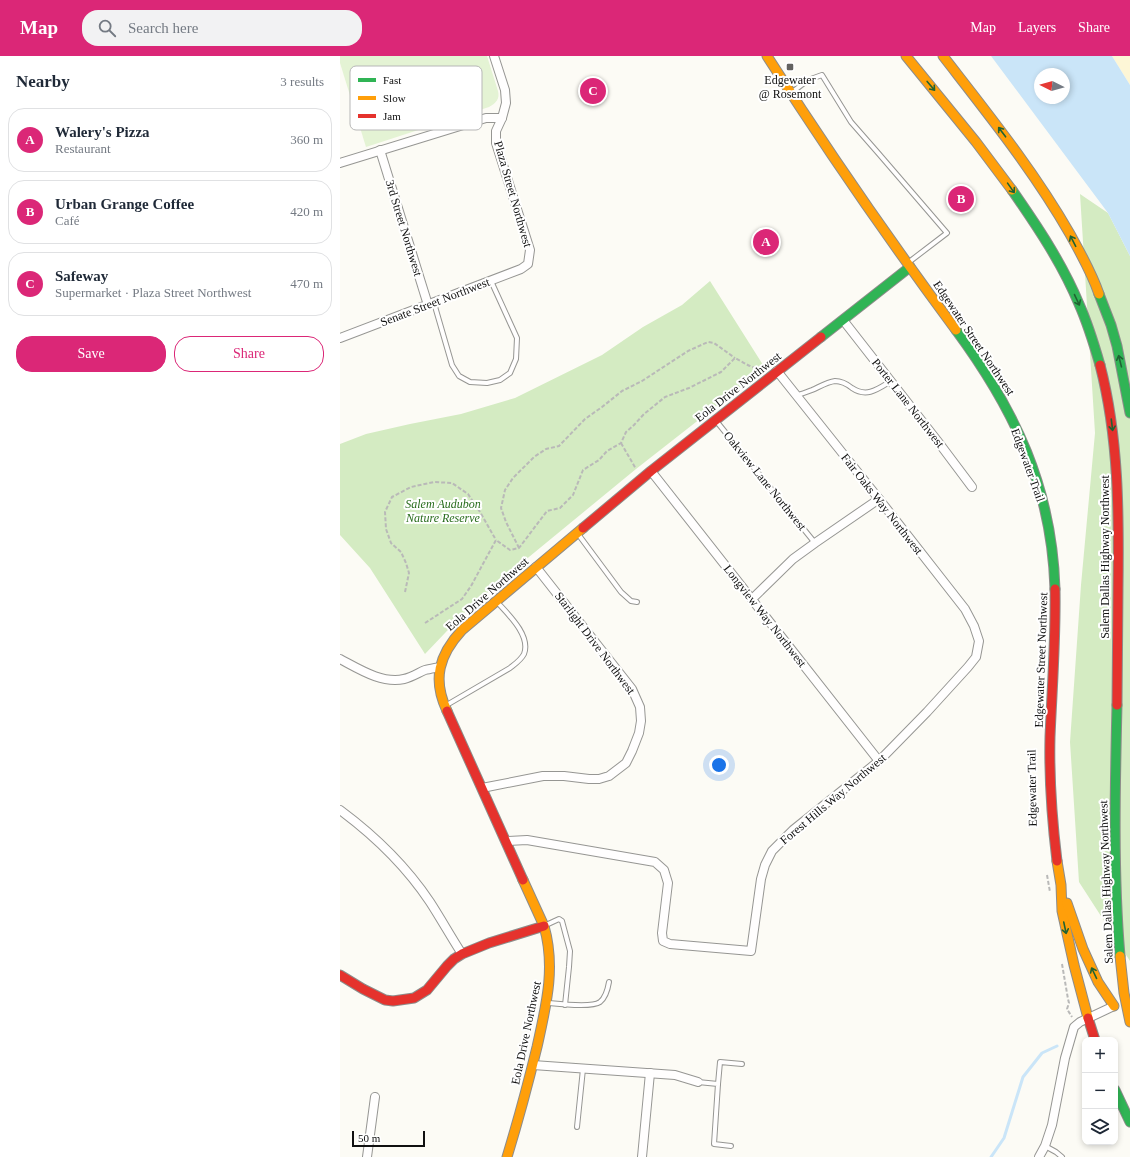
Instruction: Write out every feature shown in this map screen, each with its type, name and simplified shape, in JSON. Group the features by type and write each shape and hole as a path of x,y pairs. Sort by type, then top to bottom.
{"main road":[{"name":"Edgewater Street Northwest","path":"767,56 857,194 991,381 1022,439 1033,468 1046,513 1052,546 1056,588 1050,770 1053,823 1061,889 1061,907 1069,944 1094,1037"},
{"name":"Salem Dallas Highway Northwest","path":"906,56 989,158 1030,215 1059,263 1080,304 1102,371 1110,410 1118,499 1120,552 1115,801 1116,885 1118,939 1122,979 1130,1022"},
{"path":"943,56 1012,146 1042,189 1070,235 1088,270 1111,325 1122,367 1130,413"},
{"name":"Eola Drive Northwest","path":"507,1157 533,1065 546,1002 550,972 550,954 544,926 445,706 440,688 440,667 445,651 454,637 651,471 843,320 908,265"},
{"name":"Edgewater Street Northwest","path":"1061,889 1083,949 1098,982 1130,1026"},
{"path":"340,975 362,989 385,1000 406,1000 414,998 427,990 447,966 462,954 489,943 544,926"},
{"path":"1118,1096 1130,1122"}],"street":[{"name":"Plaza Street Northwest","path":"494,56 505,90 506,103 502,118 496,131 496,143 530,250 528,264"},
{"path":"482,119 502,118"},
{"path":"340,163 446,130"},
{"name":"3rd Street Northwest","path":"380,150 431,304"},
{"name":"Senate Street Northwest","path":"340,338 491,281 521,269 528,264"},
{"name":"Porter Lane Northwest","path":"843,320 972,487"},
{"name":"Fair Oaks Way Northwest","path":"777,371 965,609 974,626 979,641"},
{"name":"Longview Way Northwest","path":"651,471 879,761"},
{"path":"752,599 793,559 879,499"},
{"name":"Starlight Drive Northwest","path":"482,788 543,776 599,779 609,776 626,763 639,733 641,721 640,707 632,688 536,567"},
{"name":"Forest Hills Way Northwest","path":"506,842 527,840 655,862 664,870 668,883 662,933 663,941 670,944 751,952 761,879 772,851 793,830 879,761 968,667 976,657 979,641"},
{"path":"340,659 375,676 388,679 403,679 414,676 426,670 440,667"},
{"path":"340,810 384,846 408,872 430,901 462,954"},
{"path":"1039,1157 1045,1146 1052,1125 1065,1058 1072,1031 1077,1023 1114,1006"},
{"path":"533,1065 675,1075 698,1082"},
{"path":"642,1157 650,1073"},
{"path":"366,1157 375,1097"}],"lane":[{"path":"791,93 808,80 822,75 850,122 947,233 908,265"},
{"path":"431,304 452,365 459,376 470,382 487,383 500,380 510,373 516,359 518,338 491,281"},
{"path":"797,396 835,381 845,382 857,391 864,392 874,392 891,381"},
{"name":"Oakview Lane Northwest","path":"715,420 815,543"},
{"path":"577,533 621,592 631,601 637,602"},
{"path":"445,706 510,668 518,662 523,655 525,649 524,637 496,601"},
{"path":"544,926 559,919 562,921 566,933 570,951 565,1005"},
{"path":"546,1002 565,1005 596,1004 601,1001 608,988 609,982"},
{"path":"731,1146 714,1144 720,1062 742,1064"},
{"path":"577,1128 583,1068"},
{"path":"698,1082 718,1084"},
{"path":"1045,1146 1062,1157"}],"path":[{"path":"519,548 501,508 506,490 513,478 534,457 546,449 559,446 585,419 622,391 642,381 688,351 708,342 714,343 735,358 753,368 765,368"},
{"path":"405,592 409,573 406,563 401,552 391,543 386,529 385,512 392,497 411,487 434,482 452,483 468,494 496,540 510,550 519,548 547,512 560,508 573,495 583,470 600,460 607,452 621,443 626,432 644,414 665,397 689,388 721,372 735,358"},
{"path":"621,443 636,469"},
{"path":"425,623 462,599 472,586 496,540"},
{"path":"1047,868 1050,897"},
{"path":"1061,960 1069,1003 1067,1009"}],"green space":[{"path":"340,56 487,56 498,91 498,99 489,107 482,109 482,66 350,66 350,95 340,63"},
{"path":"361,130 418,130 366,147"},
{"path":"1080,194 1108,213 1130,256 1130,961 1079,882 1070,742 1081,585 1095,433"},
{"name":"Salem Audubon Nature Reserve","path":"710,281 765,368 636,469 518,566 465,612 425,654 370,568 340,535 340,444 366,434 461,414 515,398 602,355 643,327 682,305"}],"sand":[{"path":"1112,56 1130,56 1130,85"}],"water":[{"path":"991,56 1112,56 1130,85 1130,256 1108,213"}],"waterway":[{"path":"991,1157 1004,1138 1023,1077 1042,1053 1057,1046"}],"traffic: fast":[{"path":"1012,190 1040,231 1065,274 1085,319 1100,365"},
{"path":"821,337 910,267"},
{"path":"1099,294 1117,346 1130,413"},
{"path":"956,330 996,390 1012,420 1026,452 1038,484 1047,517 1055,589"},
{"path":"1117,705 1115,862 1120,956"},
{"path":"1118,1096 1130,1122"}],"traffic: slow":[{"path":"767,56 859,195 956,330"},
{"path":"906,56 976,142 1012,190"},
{"path":"943,56 1026,165 1070,234 1090,271 1099,294"},
{"path":"447,711 442,699 439,678 443,658 454,639 462,630 583,528"},
{"path":"1057,861 1061,885 1062,911 1088,1018"},
{"path":"507,1157 523,1102 544,1017 549,972 548,942 544,926 523,880"},
{"path":"1067,903 1083,949 1098,982 1114,1006"},
{"path":"1120,956 1124,993 1130,1022"}],"traffic: jam":[{"path":"583,528 651,471 821,337"},
{"path":"1100,365 1111,420 1118,505 1117,705"},
{"path":"1055,589 1050,768 1051,799 1057,861"},
{"path":"447,711 523,880"},
{"path":"340,975 385,1000 393,1001 414,998 427,990 447,966 462,954 489,943 544,926"},
{"path":"1088,1018 1094,1037"}],"place":[{"name":"Edgewater @ Rosemont","path":"790,67"},
{"name":"Safeway","path":"593,91"},
{"name":"Urban Grange Coffee","path":"961,199"},
{"name":"Walery's Pizza","path":"766,242"}]}
